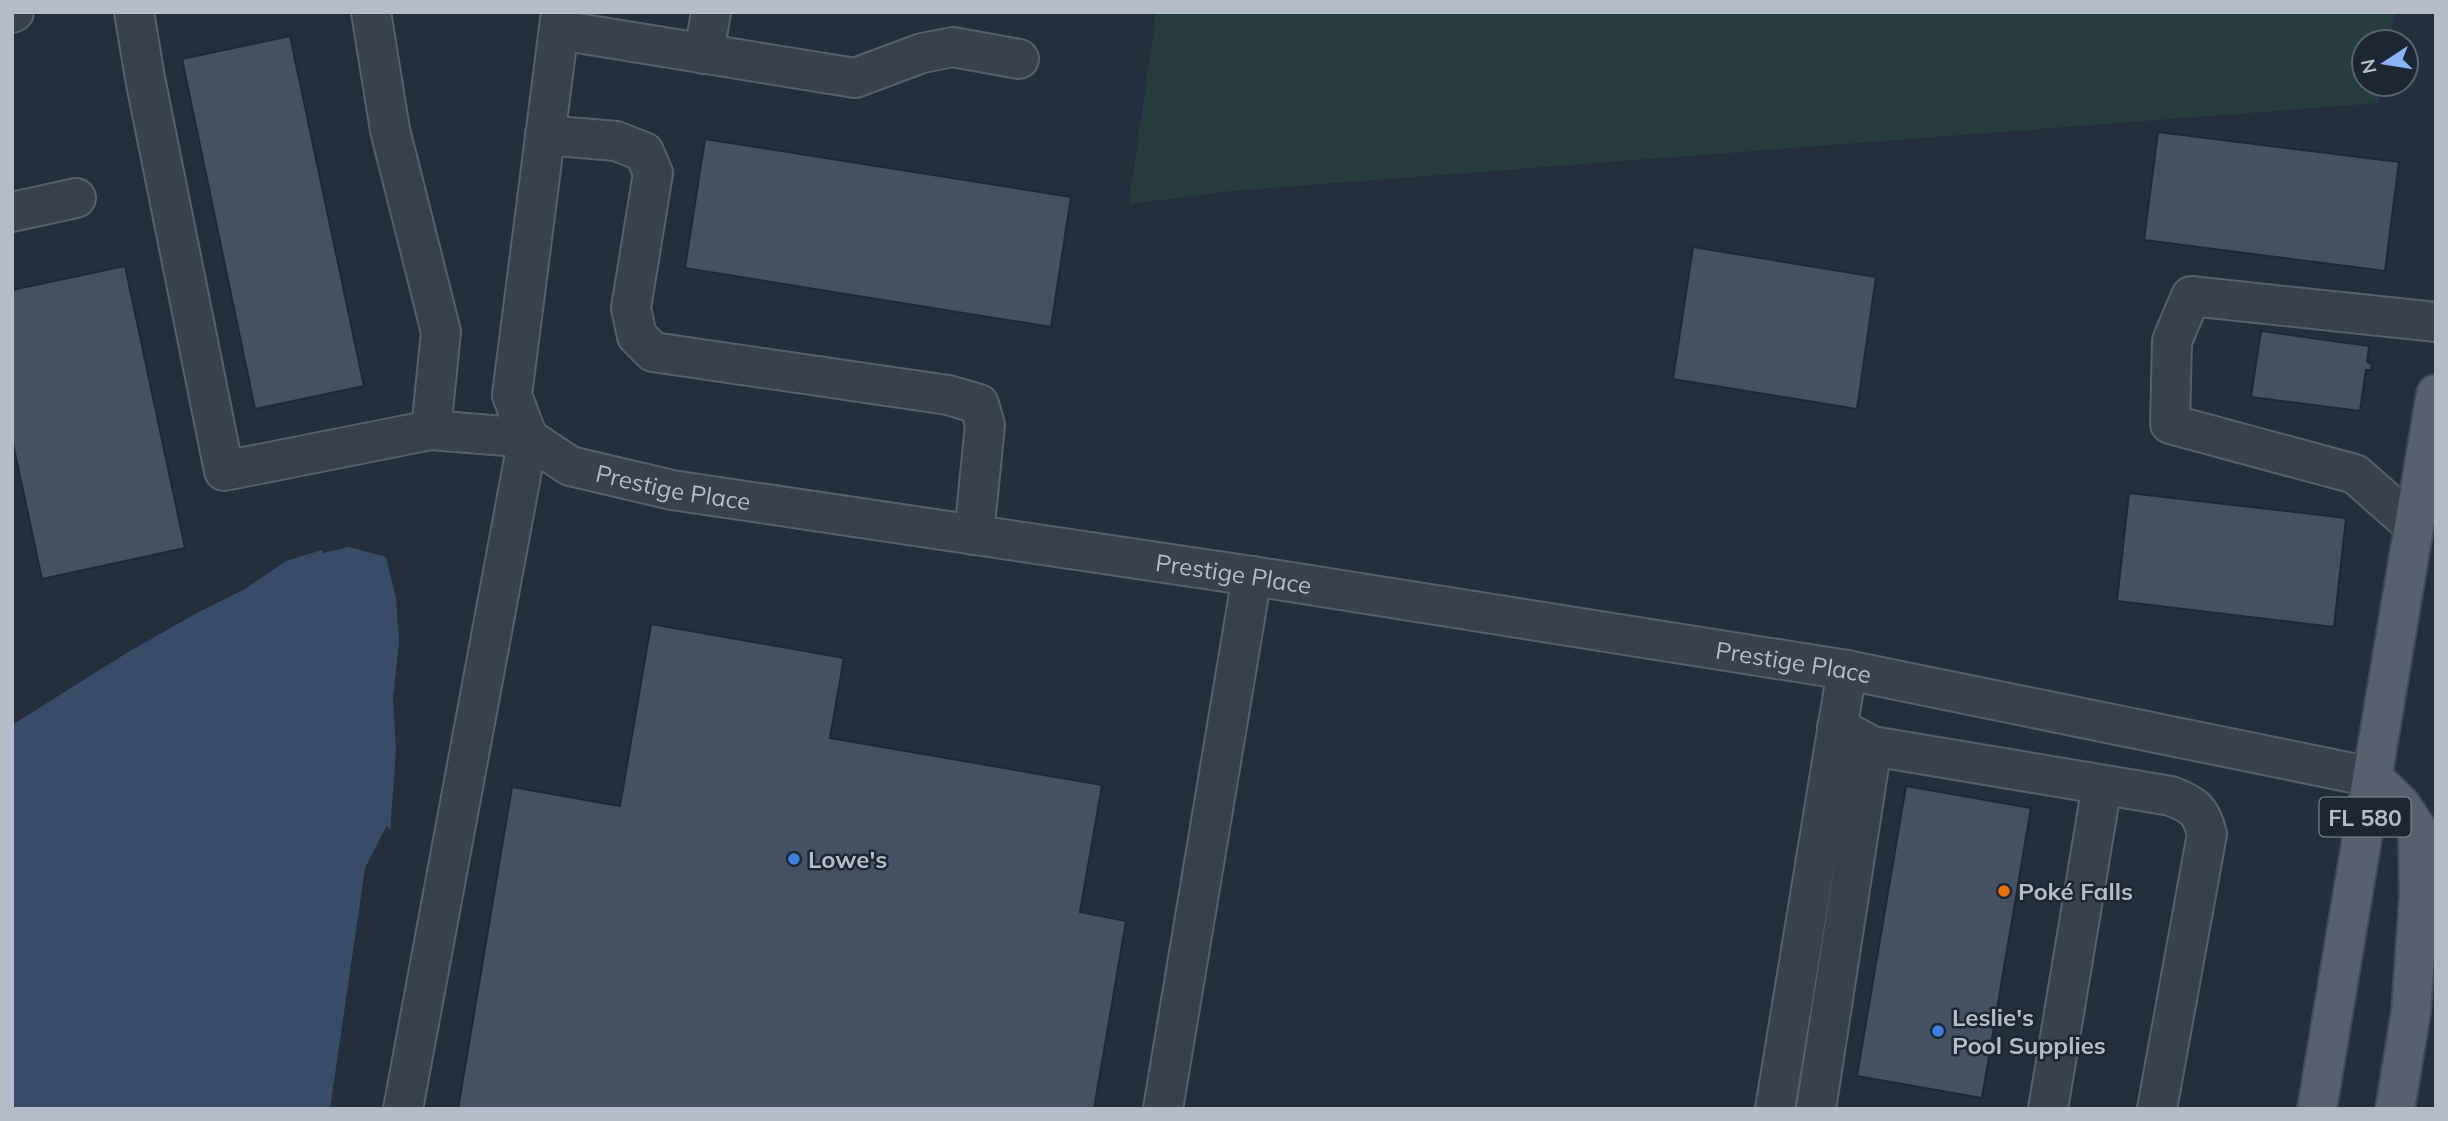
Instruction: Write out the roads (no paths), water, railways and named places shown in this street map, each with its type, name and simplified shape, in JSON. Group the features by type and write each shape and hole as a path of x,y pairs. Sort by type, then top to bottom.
{"main road":[{"name":"FL 580","path":"2317,1109 2371,777 2425,535 2436,394"},
{"path":"2371,777 2400,805 2417,831 2419,897 2413,986 2395,1109"}],"street":[{"path":"134,12 224,471 431,430 528,438"},
{"path":"371,12 390,130 441,332 431,430"},
{"path":"704,54 711,12"},
{"path":"403,1109 528,438 512,395 560,21 704,54 856,78 922,54 953,47 1019,59"},
{"path":"545,135 616,141 644,152 653,173 631,308 637,336 653,352 948,395 979,404 985,425 974,535"},
{"path":"12,212 76,198"},
{"path":"2425,535 2355,474 2170,424 2172,341 2191,296 2436,322"},
{"name":"Prestige Place","path":"528,438 570,466 672,490 1252,576 1847,670 2371,777"},
{"path":"1163,1109 1252,576"},
{"path":"1784,1107 1847,670"},
{"path":"1837,727 1872,746 2171,796 2192,804 2203,818 2207,834 2157,1109"},
{"path":"1816,1109 1872,746"},
{"path":"2048,1109 2102,785"}],"water":[{"path":"349,547 386,557 396,599 399,642 393,698 396,751 390,831 387,825 365,868 330,1109 12,1109 12,725 125,654 245,589 286,561 322,550 323,553"}],"place":[{"name":"Lowe's","path":"794,859"},
{"name":"Poké Falls","path":"2004,891"},
{"name":"Leslie's Pool Supplies","path":"1938,1031"}]}
